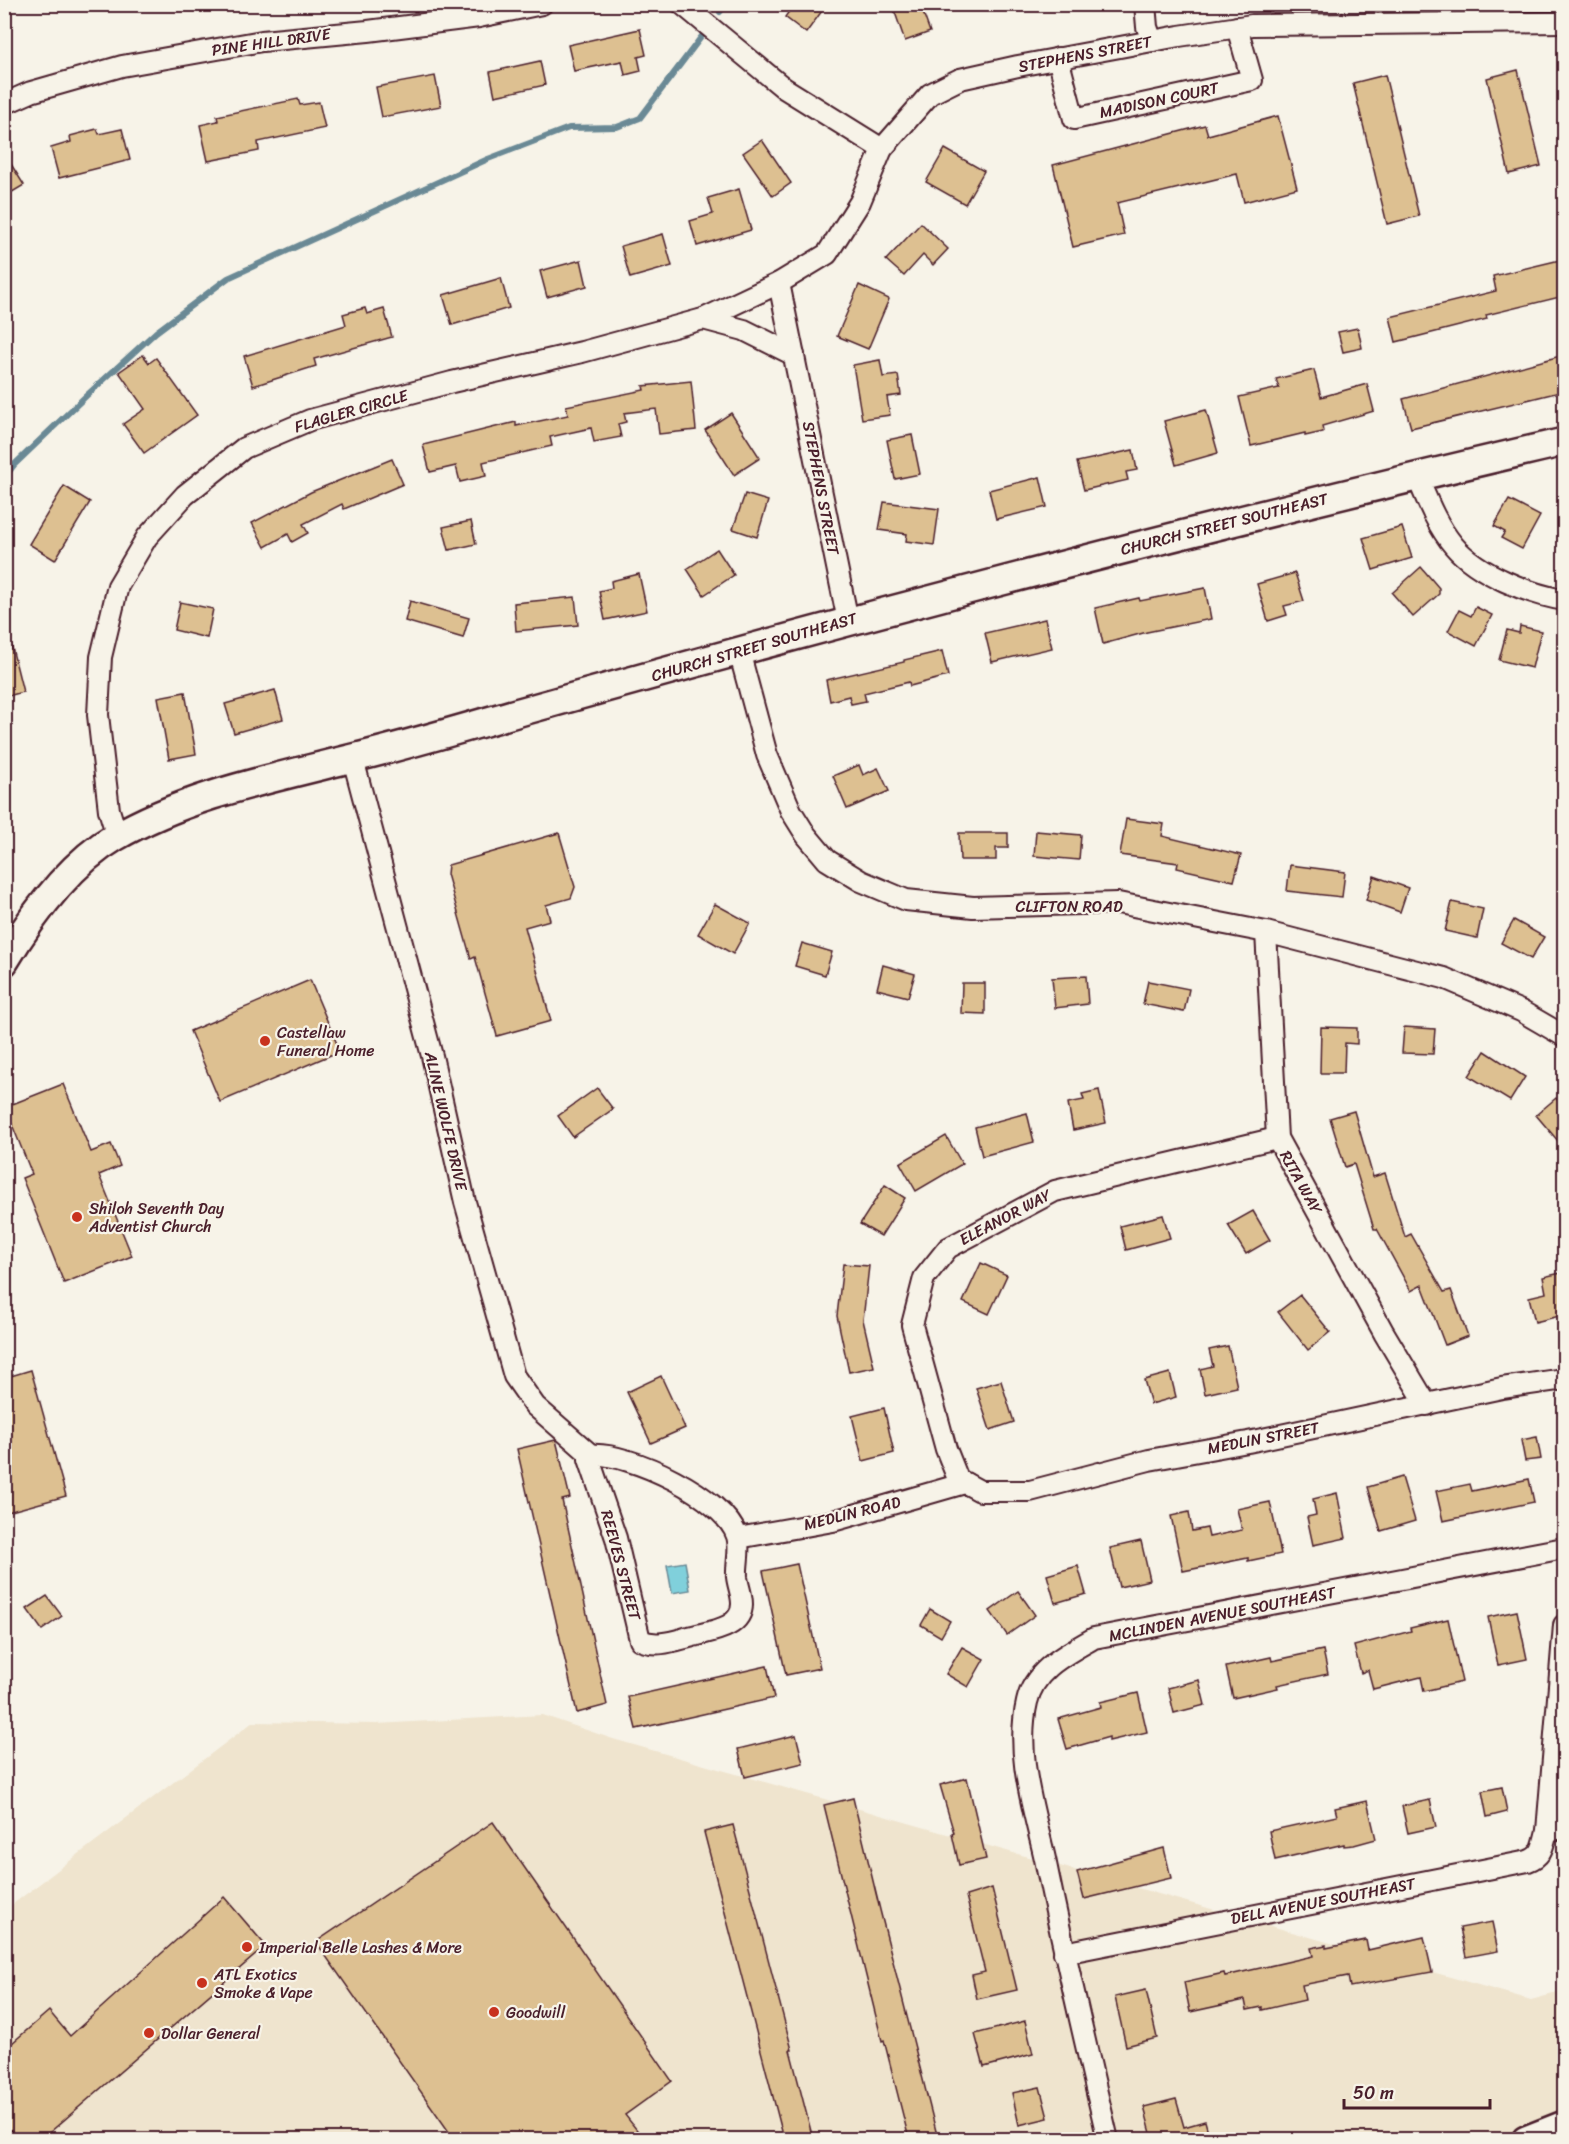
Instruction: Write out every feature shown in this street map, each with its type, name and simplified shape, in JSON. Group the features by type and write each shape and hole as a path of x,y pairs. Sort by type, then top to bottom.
{"street":[{"name":"PINE HILL DRIVE","path":"4,104 31,92 134,64 262,41 479,17 542,4"},
{"path":"682,4 784,88 882,150"},
{"path":"1145,4 1147,27 1152,41"},
{"name":"STEPHENS STREET","path":"848,621 779,283 827,254 860,202 882,150 930,94 960,79 1058,58 1237,27 1324,24 1481,13 1564,22"},
{"name":"MADISON COURT","path":"1058,58 1074,119 1252,80 1237,27"},
{"name":"FLAGLER CIRCLE","path":"117,836 109,810 98,715 101,657 118,586 147,537 185,495 244,448 310,420 452,382 582,352 703,319 779,283"},
{"path":"703,319 744,330 794,355"},
{"name":"CHURCH STREET SOUTHEAST","path":"4,962 40,909 93,851 117,836 190,802 241,786 353,759 848,621 1082,559 1564,442"},
{"path":"1417,476 1438,522 1455,547 1473,562 1509,583 1547,597 1564,600"},
{"name":"CLIFTON ROAD","path":"739,651 767,755 791,811 826,860 861,881 906,900 973,907 1118,903 1266,932 1444,978 1521,1011 1564,1036"},
{"name":"ALINE WOLFE DRIVE","path":"353,759 435,1067 465,1202 514,1376 535,1406 591,1455"},
{"name":"RITA WAY","path":"1266,932 1277,1138 1384,1333 1427,1405"},
{"name":"ELEANOR WAY","path":"965,1483 958,1479 946,1449 912,1326 924,1278 948,1248 1055,1191 1277,1138"},
{"name":"MEDLIN STREET","path":"965,1483 980,1491 1030,1491 1149,1460 1248,1442 1502,1388 1564,1379"},
{"path":"591,1455 614,1457 652,1470 685,1485 717,1509 732,1526 738,1538"},
{"name":"REEVES STREET","path":"591,1455 589,1459 615,1538 640,1640 650,1644 662,1644 716,1630 736,1621 742,1606 736,1565 738,1538"},
{"name":"MEDLIN ROAD","path":"738,1538 833,1521 965,1483"},
{"name":"MCLINDEN AVENUE SOUTHEAST","path":"1108,2139 1064,1953 1027,1776 1024,1735 1027,1701 1038,1676 1062,1657 1094,1638 1564,1548"},
{"path":"1556,1829 1564,1625"},
{"name":"DELL AVENUE SOUTHEAST","path":"1064,1953 1528,1861 1541,1853 1556,1829"},
{"path":"1526,2139 1564,2125"}],"shaded area":[{"path":"542,1715 613,1739 1531,2000 1564,1991 1564,2139 5,2140 5,1910 253,1722 376,1724"}],"water":[{"path":"685,1562 690,1590 672,1593 667,1565"}],"building":[{"path":"794,4 827,4 806,33 785,17"},
{"path":"892,4 920,4 930,32 905,41"},
{"path":"640,29 646,55 638,57 641,71 625,75 622,61 574,71 568,45"},
{"path":"540,61 545,85 495,96 490,72"},
{"path":"1518,70 1541,166 1509,174 1487,78"},
{"path":"1385,75 1419,216 1387,224 1353,83"},
{"path":"435,76 441,106 382,117 376,87"},
{"path":"298,99 300,105 319,102 325,128 258,142 259,151 208,161 200,125 218,121 217,116"},
{"path":"1278,116 1297,188 1244,202 1237,174 1117,203 1124,235 1073,247 1053,165 1205,125 1208,135"},
{"path":"97,129 99,134 122,129 130,160 59,178 51,148 71,142 70,136"},
{"path":"762,140 791,183 773,196 743,153"},
{"path":"945,149 984,171 965,204 926,182"},
{"path":"4,153 24,185 4,197"},
{"path":"739,189 751,230 697,246 690,221 713,214 708,198"},
{"path":"921,223 948,249 933,265 923,255 904,276 886,260"},
{"path":"663,234 672,266 630,278 621,246"},
{"path":"1564,259 1564,296 1486,315 1487,319 1396,342 1390,317 1496,291 1493,276"},
{"path":"581,260 587,286 547,297 540,271"},
{"path":"501,278 509,308 452,325 443,295"},
{"path":"859,285 889,299 868,349 837,336"},
{"path":"365,308 367,314 384,309 392,337 314,359 316,366 253,386 244,356 346,325 343,314"},
{"path":"1358,328 1362,348 1343,352 1338,332"},
{"path":"143,355 149,363 156,358 197,415 144,453 123,424 145,409 119,372"},
{"path":"1564,355 1564,391 1411,428 1403,399"},
{"path":"880,360 883,377 898,375 901,395 887,397 890,415 862,419 853,365"},
{"path":"1314,370 1321,397 1367,384 1374,411 1322,426 1323,432 1305,436 1305,433 1251,446 1239,397 1279,388 1276,379"},
{"path":"691,381 696,430 659,434 656,409 624,413 626,422 618,424 621,437 594,442 591,428 550,437 552,446 483,462 486,476 460,482 456,466 430,472 423,445 516,422 516,426 568,415 566,406 644,390 643,386"},
{"path":"1206,410 1218,453 1176,465 1164,421"},
{"path":"731,413 760,458 734,475 705,430"},
{"path":"912,435 920,474 895,479 887,440"},
{"path":"1133,450 1137,470 1126,472 1128,480 1084,490 1077,462"},
{"path":"392,459 403,484 344,509 342,504 303,524 308,533 292,542 288,534 265,547 252,523 311,492"},
{"path":"1040,477 1047,507 996,519 989,490"},
{"path":"64,486 90,502 55,560 29,544"},
{"path":"745,494 768,501 757,537 733,529"},
{"path":"1509,500 1540,516 1522,549 1501,538 1505,532 1494,526"},
{"path":"884,502 939,509 934,545 906,541 907,534 879,530"},
{"path":"471,521 476,544 449,550 443,527"},
{"path":"1402,527 1412,558 1373,570 1363,538"},
{"path":"717,549 734,575 704,595 687,569"},
{"path":"1421,567 1439,588 1439,594 1413,617 1392,593"},
{"path":"1295,573 1304,601 1284,606 1287,615 1268,621 1257,584"},
{"path":"639,574 647,611 605,620 599,591 612,588 611,581"},
{"path":"1205,588 1211,619 1103,644 1095,608 1139,598 1140,601"},
{"path":"575,597 578,625 516,631 514,603"},
{"path":"410,601 469,618 463,638 405,621"},
{"path":"180,602 213,609 207,638 174,630"},
{"path":"1476,607 1492,615 1476,646 1448,631 1459,610 1471,616"},
{"path":"1045,619 1052,648 992,662 985,633"},
{"path":"1520,626 1541,631 1532,668 1499,660 1507,630 1519,633"},
{"path":"4,640 10,640 23,692 4,697"},
{"path":"942,651 948,676 910,686 909,682 864,693 866,701 851,704 849,696 830,701 826,680"},
{"path":"275,690 283,719 234,733 225,704"},
{"path":"185,692 196,754 169,759 158,697"},
{"path":"859,765 863,775 878,768 889,791 847,809 833,776"},
{"path":"1126,819 1164,824 1162,836 1241,855 1234,881 1177,868 1178,863 1120,855"},
{"path":"1036,831 1081,835 1079,860 1034,856"},
{"path":"559,833 575,887 571,898 546,905 550,920 525,927 551,1021 497,1036 475,957 471,959 447,874 448,865"},
{"path":"959,833 1008,833 1008,848 996,848 996,860 960,860"},
{"path":"1290,865 1345,872 1342,897 1287,891"},
{"path":"1374,876 1408,888 1400,912 1366,900"},
{"path":"1452,902 1483,909 1477,938 1445,931"},
{"path":"715,904 750,923 733,954 698,934"},
{"path":"1514,920 1544,937 1531,959 1501,943"},
{"path":"802,943 832,952 825,975 795,966"},
{"path":"883,965 915,974 908,997 877,989"},
{"path":"1086,976 1088,1004 1055,1008 1052,978"},
{"name":"Castellaw Funeral Home","path":"310,980 340,1051 220,1102 190,1031"},
{"path":"1148,981 1189,989 1184,1012 1143,1004"},
{"path":"962,983 985,983 985,1014 961,1013"},
{"path":"1321,1027 1357,1028 1357,1044 1345,1043 1344,1073 1320,1073"},
{"path":"1404,1027 1435,1029 1433,1054 1402,1053"},
{"path":"1485,1051 1525,1077 1510,1101 1469,1076"},
{"name":"Shiloh Seventh Day Adventist Church","path":"63,1084 91,1152 111,1144 120,1166 99,1175 132,1256 64,1283 22,1178 32,1174 5,1107"},
{"path":"597,1088 613,1109 573,1137 558,1116"},
{"path":"1099,1090 1106,1123 1073,1130 1068,1103 1084,1100 1082,1094"},
{"path":"1556,1098 1564,1108 1564,1148 1536,1115"},
{"path":"1354,1111 1373,1177 1385,1173 1405,1237 1411,1234 1444,1292 1451,1290 1468,1336 1445,1345 1422,1285 1411,1291 1377,1229 1374,1229 1354,1164 1345,1167 1330,1118"},
{"path":"1027,1113 1034,1142 982,1156 975,1127"},
{"path":"946,1136 962,1164 916,1191 900,1163"},
{"path":"885,1185 905,1198 881,1236 860,1224"},
{"path":"1253,1211 1270,1240 1246,1254 1228,1225"},
{"path":"1163,1215 1170,1238 1126,1250 1120,1226"},
{"path":"981,1263 1007,1275 989,1314 963,1302"},
{"path":"843,1264 869,1266 863,1320 874,1367 849,1372 837,1316"},
{"path":"1561,1273 1564,1289 1564,1315 1535,1322 1529,1297 1546,1293 1543,1277"},
{"path":"1300,1295 1330,1332 1308,1350 1278,1312"},
{"path":"1228,1346 1237,1387 1205,1394 1200,1369 1213,1366 1209,1350"},
{"path":"31,1370 66,1496 4,1513 4,1378"},
{"path":"1170,1373 1176,1397 1151,1404 1144,1380"},
{"path":"661,1376 685,1428 651,1443 627,1392"},
{"path":"1001,1381 1014,1422 990,1430 976,1388"},
{"path":"884,1408 894,1453 863,1461 852,1416"},
{"path":"1537,1437 1541,1459 1525,1461 1521,1440"},
{"path":"556,1440 570,1498 562,1500 607,1705 577,1713 517,1449"},
{"path":"1402,1477 1415,1521 1381,1531 1368,1487"},
{"path":"1529,1479 1534,1502 1443,1521 1436,1491 1470,1484 1472,1491"},
{"path":"1337,1493 1346,1538 1313,1545 1307,1517 1316,1515 1313,1499"},
{"path":"1270,1502 1281,1554 1183,1571 1171,1516 1189,1512 1192,1531 1207,1528 1209,1537 1242,1530 1237,1509"},
{"path":"1141,1541 1150,1580 1119,1587 1110,1548"},
{"path":"797,1564 820,1668 786,1675 763,1571"},
{"path":"1078,1566 1086,1594 1055,1603 1047,1575"},
{"path":"1018,1591 1035,1615 1007,1635 990,1611"},
{"path":"47,1596 62,1616 42,1630 27,1609"},
{"path":"930,1609 950,1621 941,1637 921,1625"},
{"path":"1517,1611 1527,1659 1498,1665 1488,1617"},
{"path":"1448,1619 1462,1682 1424,1691 1421,1677 1373,1689 1368,1670 1361,1673 1354,1646 1411,1631 1410,1628"},
{"path":"962,1647 984,1659 968,1687 946,1674"},
{"path":"1323,1650 1328,1674 1277,1685 1278,1688 1233,1698 1226,1667 1271,1657 1272,1661"},
{"path":"767,1666 774,1698 636,1729 628,1697"},
{"path":"1199,1680 1205,1705 1174,1713 1168,1688"},
{"path":"1138,1693 1147,1732 1109,1741 1109,1737 1067,1749 1058,1719 1101,1707 1100,1702"},
{"path":"796,1735 803,1763 745,1777 738,1749"},
{"path":"967,1778 986,1859 959,1865 952,1834 954,1833 940,1785"},
{"path":"1502,1787 1507,1812 1487,1817 1482,1791"},
{"path":"853,1798 938,2139 909,2139 884,2040 882,2041 824,1805"},
{"path":"1430,1800 1436,1827 1408,1833 1402,1806"},
{"path":"1367,1801 1376,1839 1275,1860 1269,1831 1337,1816 1335,1808"},
{"name":"Goodwill","path":"493,1822 672,2081 625,2115 644,2139 454,2139 316,1942"},
{"path":"733,1825 813,2139 784,2139 704,1832"},
{"path":"1164,1848 1171,1878 1084,1899 1077,1872"},
{"path":"992,1888 1017,1990 977,1999 972,1975 985,1972 966,1896"},
{"path":"224,1897 266,1946 42,2139 19,2139 4,2123 4,2050 49,2011 70,2036"},
{"path":"1492,1922 1498,1951 1466,1957 1460,1928"},
{"path":"1424,1937 1432,1972 1350,1987 1348,1976 1302,1985 1305,2000 1262,2010 1262,2007 1247,2010 1245,2000 1190,2012 1184,1982 1224,1973 1225,1976 1313,1956 1311,1948 1326,1945 1326,1948 1366,1940 1368,1950"},
{"path":"1146,1990 1157,2038 1126,2046 1115,1997"},
{"path":"1025,2021 1033,2054 984,2067 975,2034"},
{"path":"1040,2087 1048,2118 1019,2125 1012,2093"},
{"path":"1176,2099 1184,2127 1205,2121 1210,2139 1157,2139 1157,2136 1152,2137 1144,2107"}],"waterway":[{"path":"720,12 726,4"},
{"path":"4,478 15,464 156,332 228,278 488,159 569,128 617,127 640,118 705,32"}],"place":[{"name":"Castellaw Funeral Home","path":"265,1041"},
{"name":"Shiloh Seventh Day Adventist Church","path":"77,1217"},
{"name":"Imperial Belle Lashes & More","path":"247,1947"},
{"name":"ATL Exotics Smoke & Vape","path":"202,1983"},
{"name":"Goodwill","path":"494,2012"},
{"name":"Dollar General","path":"149,2033"}]}
